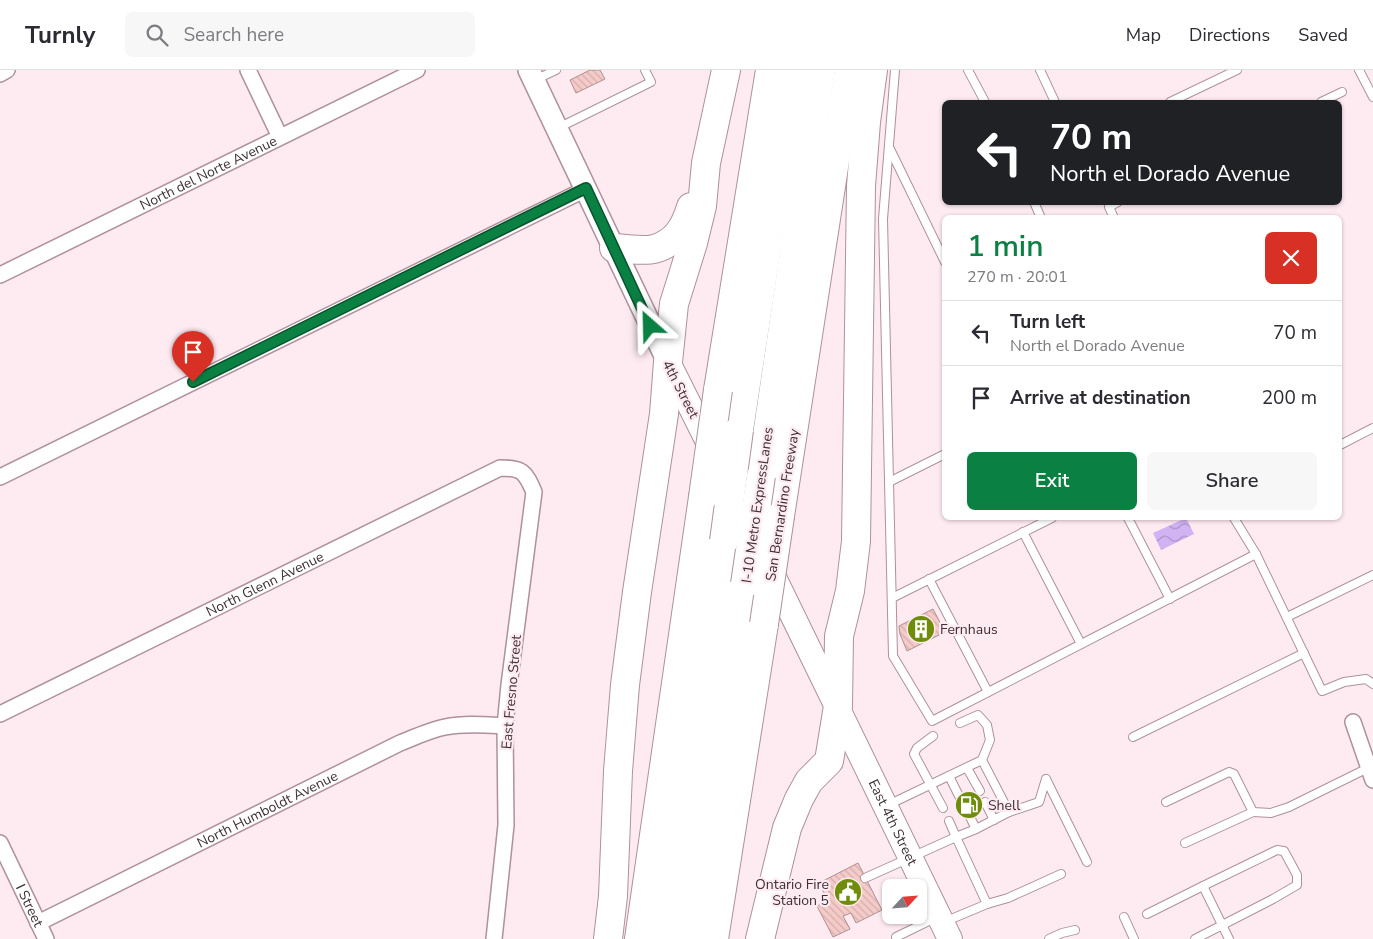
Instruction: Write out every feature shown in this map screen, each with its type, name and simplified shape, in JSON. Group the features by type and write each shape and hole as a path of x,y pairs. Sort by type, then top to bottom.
{"highway":[{"path":"608,939 613,896 618,771 625,685 664,414 674,304 693,243 702,206 706,163 726,70"},
{"path":"639,939 718,390 770,70"},
{"name":"I-10 Metro ExpressLanes","path":"663,939 794,70"},
{"name":"I-10 Metro ExpressLanes","path":"689,939 745,584 821,70"},
{"name":"San Bernardino Freeway","path":"714,939 849,70"},
{"path":"760,939 787,828 809,781 829,761 838,706 839,636 850,591 856,541 861,186 872,70"},
{"path":"614,248 653,250 679,234 688,217 699,179 706,163"}],"main road":[{"name":"4th Street","path":"532,75 668,362 838,706"},
{"name":"East 4th Street","path":"838,706 943,926"}],"street":[{"path":"0,74 7,70"},
{"path":"248,70 280,137"},
{"name":"North del Norte Avenue","path":"0,275 417,70"},
{"path":"0,477 586,188"},
{"name":"North Glenn Avenue","path":"0,714 500,468 516,468 528,478"},
{"name":"East Fresno Street","path":"494,939 506,825 505,726 508,684 534,492 528,478"},
{"path":"1353,722 1371,774"},
{"name":"North Humboldt Avenue","path":"38,922 425,733 446,726 505,726"},
{"name":"I Street","path":"0,843 46,939"}],"lane":[{"path":"532,75 556,70"},
{"path":"557,128 652,82 645,70"},
{"path":"895,70 883,219 893,656 932,721 1256,554"},
{"path":"968,70 983,100"},
{"path":"1040,70 1054,100"},
{"path":"1174,100 1237,70"},
{"path":"1360,70 1373,97"},
{"path":"1325,100 1342,92"},
{"path":"889,148 942,256"},
{"path":"1113,205 1109,207 1113,215"},
{"path":"1342,444 1373,428"},
{"path":"889,482 942,456"},
{"path":"892,598 1048,520"},
{"path":"1129,520 1170,599"},
{"path":"1235,520 1256,554 1322,690 1344,682 1366,679 1373,684"},
{"path":"1023,532 1081,644"},
{"path":"1287,617 1373,575"},
{"path":"929,579 988,692"},
{"path":"1133,737 1304,653"},
{"path":"886,806 982,760 990,740 986,725 978,715 960,722"},
{"path":"933,736 917,748 914,754 942,808"},
{"path":"982,760 1008,812"},
{"path":"967,768 980,791"},
{"path":"1166,802 1229,772 1234,774 1253,812"},
{"path":"1185,844 1253,812 1271,813 1290,807 1371,774"},
{"path":"949,776 961,800"},
{"path":"866,878 976,829 1008,812 1039,802 1046,779 1088,862"},
{"path":"985,802 994,820"},
{"path":"967,811 976,829"},
{"path":"950,821 987,904"},
{"path":"1147,914 1277,850 1284,851 1297,875 1297,885 1195,939"},
{"path":"897,939 896,937 943,926 987,904 1008,898 1061,874"},
{"path":"1203,886 1229,939"},
{"path":"1124,917 1134,939"},
{"path":"1050,939 1062,933 1075,930"}],"water":[{"path":"1182,520 1187,520 1194,534 1161,550 1153,533"}],"building":[{"path":"590,70 600,70 605,79 576,93 570,80"},
{"name":"Fernhaus","path":"933,609 945,632 907,651 899,626"},
{"name":"Ontario Fire Station 5","path":"858,863 882,910 856,923 851,913 843,916 850,929 833,937 817,906 828,901 819,883"}],"place":[{"name":"Fernhaus","path":"921,629"},
{"name":"Shell","path":"969,805"},
{"name":"Ontario Fire Station 5","path":"848,892"}],"route":[{"path":"193,382 586,188 650,326"}]}
